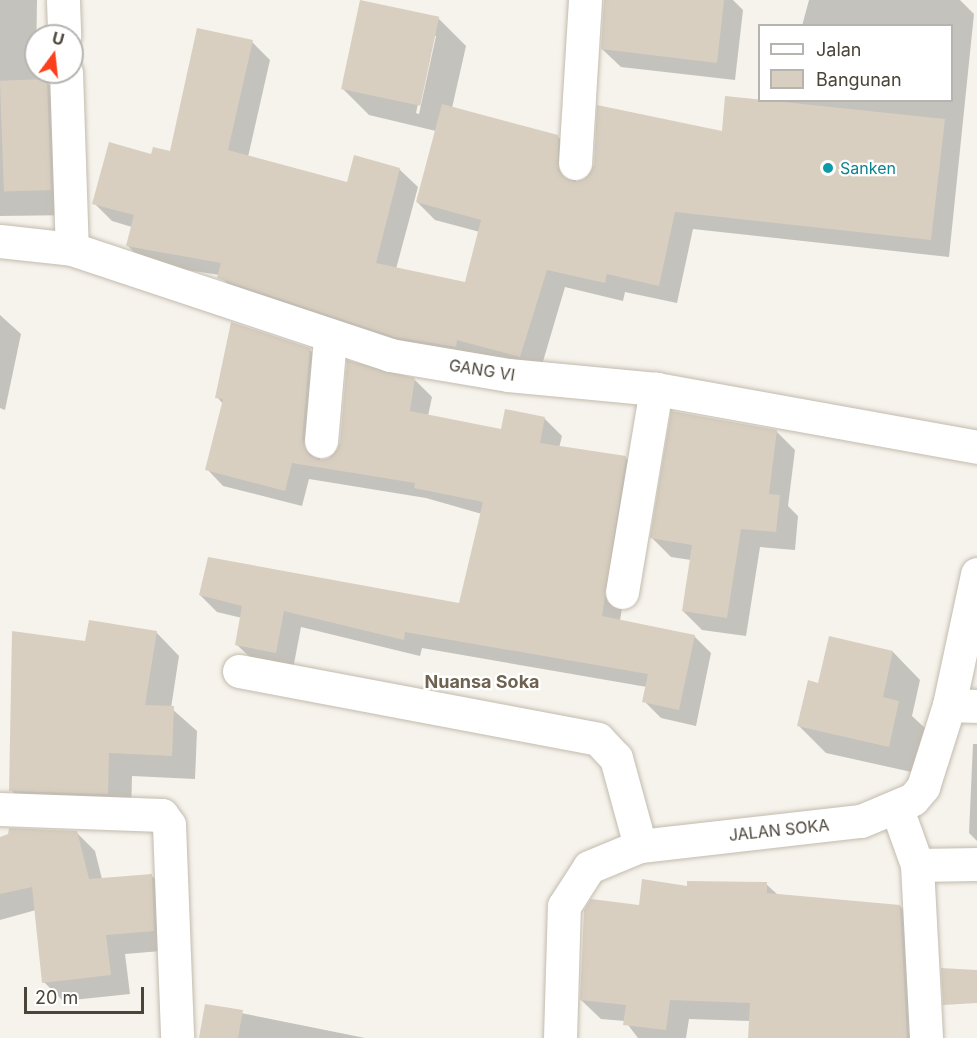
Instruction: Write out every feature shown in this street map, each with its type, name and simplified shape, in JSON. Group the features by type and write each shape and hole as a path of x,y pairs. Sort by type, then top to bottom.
{"street":[{"path":"575,163 585,0"},
{"path":"63,1 64,24"},
{"path":"66,84 72,249"},
{"name":"GANG VI","path":"0,241 72,249 330,339 508,375 657,389 977,447"},
{"path":"321,441 330,339"},
{"path":"622,592 657,389"},
{"name":"JALAN SOKA","path":"560,1038 564,906 589,867 640,846 861,821 897,809 923,787 963,706 977,574"},
{"path":"238,671 598,739 616,758 640,846"},
{"path":"0,809 162,815 169,825 177,1038"},
{"path":"897,809 917,865 926,1038"},
{"path":"917,865 977,864"}],"building":[{"path":"360,0 439,17 420,106 341,89"},
{"path":"604,0 724,0 717,63 601,49"},
{"path":"197,28 253,40 228,150 347,182 354,155 400,168 376,263 465,282 481,220 416,202 442,104 558,135 558,171 574,182 584,179 594,165 597,105 722,131 725,96 758,99 758,102 782,102 945,119 931,240 675,212 659,286 607,274 605,283 547,270 520,357 457,340 456,347 395,337 217,278 221,263 126,246 134,215 92,204 109,142 151,154 153,147 170,151"},
{"path":"24,80 24,84 47,84 51,190 4,192 0,81"},
{"path":"231,322 310,348 302,440 310,456 319,460 329,458 340,443 347,360 415,378 410,411 501,429 505,409 545,417 540,443 626,456 602,616 695,635 679,710 642,702 648,674 405,632 404,640 284,611 276,653 235,645 242,606 199,595 208,557 459,603 483,502 414,488 415,483 292,463 285,491 205,470 223,399 215,398"},
{"path":"671,411 777,430 769,494 780,495 776,532 741,529 727,618 682,611 692,545 650,538"},
{"path":"89,620 157,631 145,705 174,706 172,756 109,753 108,794 9,791 12,631 85,641"},
{"path":"829,636 893,651 883,697 899,701 889,747 797,726 808,680 818,683"},
{"path":"9,828 77,831 89,879 152,874 154,931 106,935 111,975 42,983 32,887 0,894 0,837 8,834"},
{"path":"642,879 687,886 687,881 767,882 767,893 900,905 907,1038 748,1038 750,1003 670,1000 666,1030 623,1025 626,1005 580,1000 584,910 591,899 639,905"},
{"path":"941,968 977,970 977,1003 943,1005"},
{"path":"205,1004 243,1010 238,1038 199,1038"}],"place":[{"name":"Sanken","path":"828,168"}],"district":[{"name":"Nuansa Soka","path":"482,682"}]}
